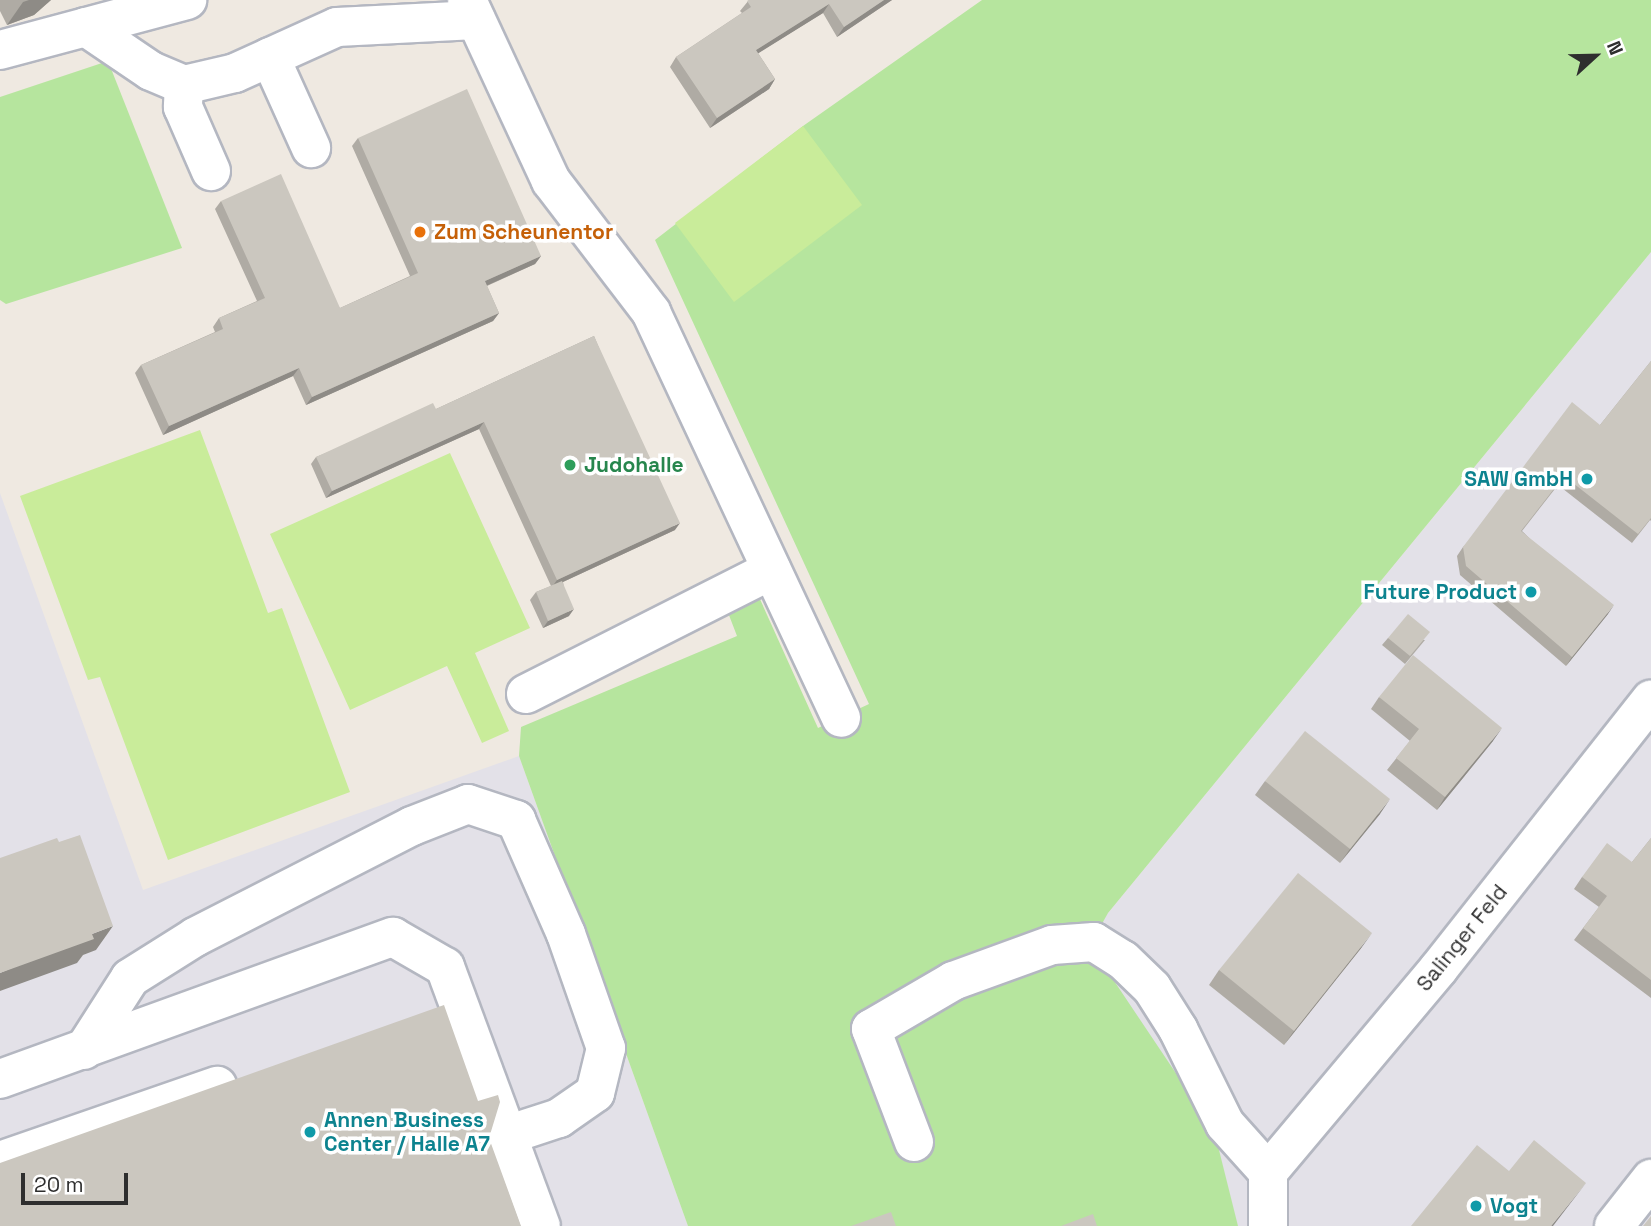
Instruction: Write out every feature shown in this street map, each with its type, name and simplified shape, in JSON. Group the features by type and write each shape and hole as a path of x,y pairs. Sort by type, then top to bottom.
{"street":[{"path":"0,50 187,0"},
{"path":"86,27 151,71 184,85 235,73 337,27 471,10 551,181 651,312 841,718"},
{"path":"270,57 312,148"},
{"path":"184,85 183,107 211,171"},
{"path":"526,694 771,570"},
{"name":"Salinger Feld","path":"1268,1172 1439,968 1651,700"},
{"path":"84,1050 130,978 195,937 400,832 468,804 516,820 566,934 606,1048 595,1093 559,1118 526,1129"},
{"path":"0,1079 393,937 444,967 541,1226"},
{"path":"914,1142 871,1029 953,981 1052,945 1094,942 1123,960 1152,988 1178,1029 1225,1124 1268,1172 1268,1226"},
{"path":"0,1161 217,1086"},
{"path":"1614,1226 1651,1179"}],"shaded area":[{"path":"1651,252 1651,1226 716,1226 1108,913"},
{"path":"0,493 143,890 519,756 688,1226 0,1226"}],"green space":[{"path":"982,0 1651,0 1651,252 1108,913 1090,945 1214,1130 1238,1226 688,1226 519,756 521,727 737,636 727,610 759,597 818,728 869,704 655,240 803,126"},
{"path":"108,61 182,248 6,304 0,300 0,97"},
{"path":"803,126 862,205 734,302 675,223"},
{"path":"200,430 268,613 282,608 350,792 168,860 100,677 88,680 20,496"},
{"path":"450,453 530,628 475,653 509,731 482,743 447,666 350,710 270,534"}],"building":[{"path":"884,0 844,27 829,4 756,50 775,79 717,118 676,57 751,7 747,1"},
{"path":"467,89 541,256 485,281 499,313 312,397 299,368 169,426 141,365 223,329 219,318 265,298 221,201 281,174 340,308 418,273 358,138"},
{"name":"Judohalle","path":"594,336 680,523 557,580 484,422 332,491 316,457 433,403 436,409"},
{"path":"1651,361 1651,518 1638,534 1564,476 1521,531 1614,605 1572,657 1466,566 1463,547 1572,402 1600,425"},
{"path":"562,581 574,609 548,621 536,592"},
{"path":"1408,614 1430,632 1410,656 1388,638"},
{"path":"1413,655 1502,728 1445,797 1396,758 1419,729 1379,697"},
{"path":"1305,731 1390,799 1350,849 1265,781"},
{"path":"80,835 113,926 92,934 94,939 0,973 0,858 57,838 59,842"},
{"path":"1651,838 1651,980 1583,928 1607,896 1582,877 1607,843 1632,862"},
{"path":"1298,873 1372,933 1294,1031 1219,970"},
{"name":"Annen Business Center / Halle A7","path":"444,1005 478,1101 498,1095 500,1102 489,1138 521,1226 0,1226 0,1163"},
{"path":"1534,1140 1586,1183 1551,1226 1411,1226 1477,1145 1509,1171"},
{"path":"891,1212 896,1226 851,1226"},
{"path":"1093,1214 1097,1226 1061,1226"},
{"path":"1651,1216 1651,1226 1643,1226"}],"place":[{"name":"Zum Scheunentor","path":"420,232"},
{"name":"Judohalle","path":"570,465"},
{"name":"SAW GmbH","path":"1587,479"},
{"name":"Future Product","path":"1531,592"},
{"name":"Annen Business Center / Halle A7","path":"310,1132"},
{"name":"Vogt","path":"1476,1206"}]}
